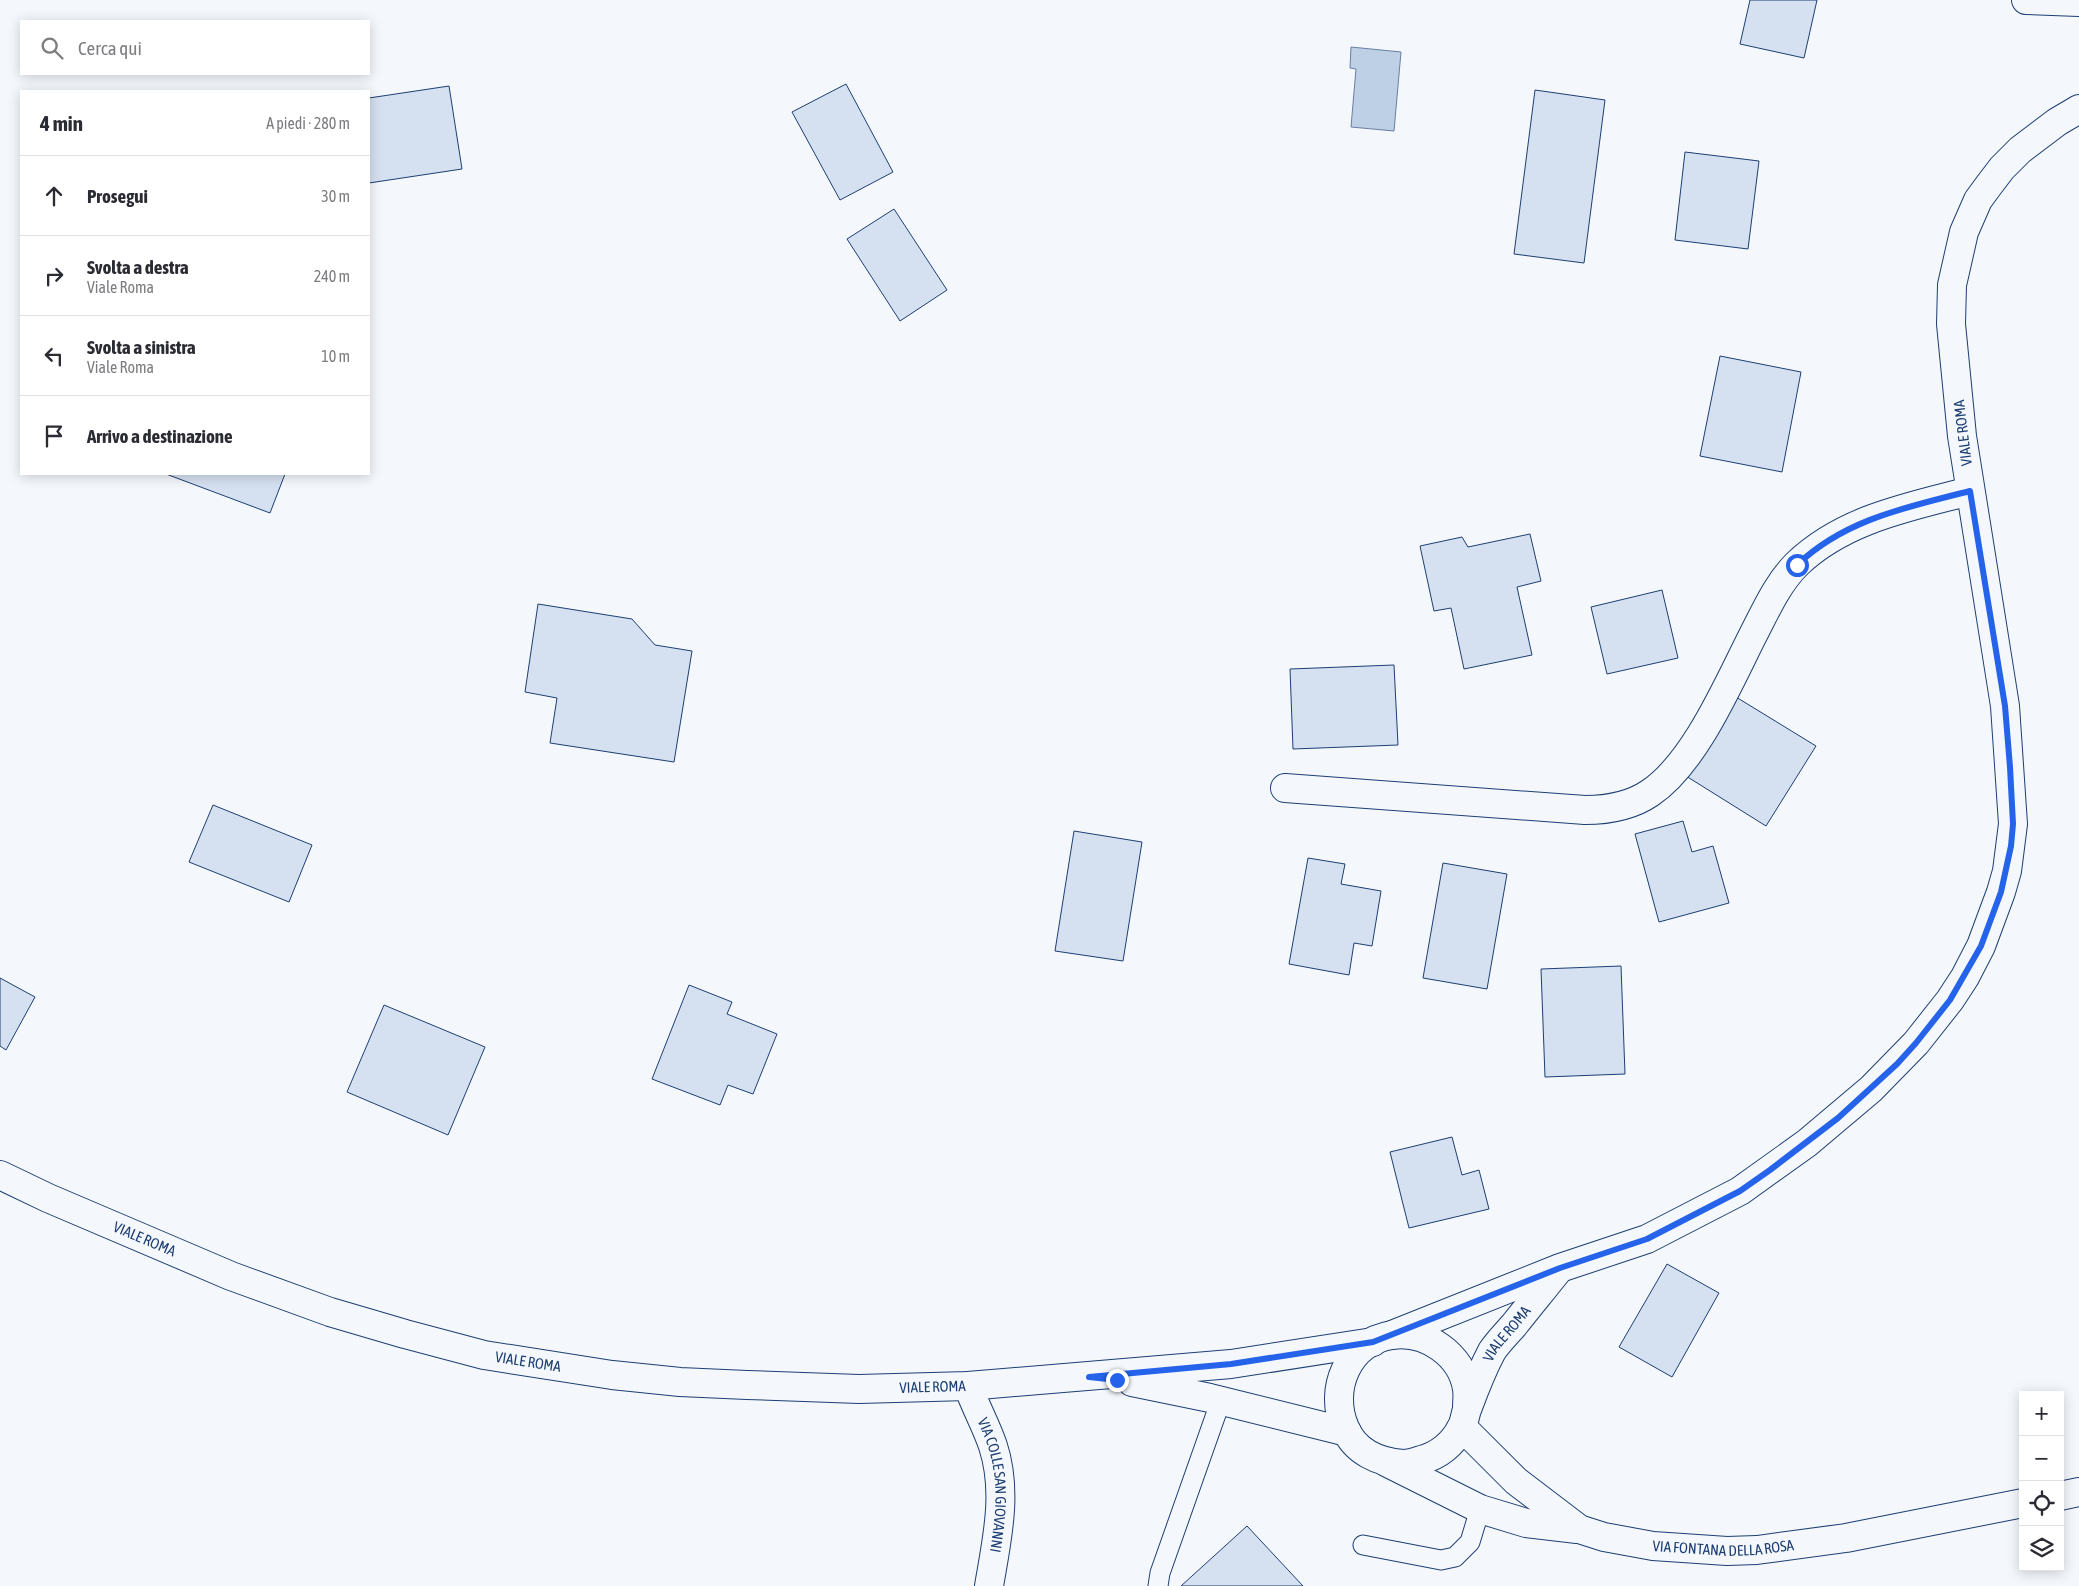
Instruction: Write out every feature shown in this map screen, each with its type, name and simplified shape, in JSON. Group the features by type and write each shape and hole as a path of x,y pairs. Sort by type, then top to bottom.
{"main road":[{"path":"2026,0 2079,2"},
{"name":"VIALE ROMA","path":"1560,1268 1493,1350 1464,1418 1449,1446 1430,1458 1408,1464 1386,1462 1365,1452 1347,1432 1340,1416 1338,1394 1344,1372 1356,1354 1382,1339 1560,1268 1647,1239 1740,1191 1807,1143 1870,1089 1916,1043 1950,1000 1981,946 2007,871 2013,824 2005,706 1962,436 1951,324 1952,285 1964,232 1978,200 2002,168 2039,136 2079,109"},
{"path":"1285,788 1585,810 1609,809 1635,801 1660,785 1691,748 1720,701 1773,595 1788,574 1808,555 1826,541 1856,524 1890,512 1970,491"},
{"name":"VIALE ROMA","path":"0,1176 74,1210 263,1289 368,1324 484,1355 588,1372 680,1382 859,1389 968,1386 1231,1364 1412,1335 1431,1341 1448,1352 1460,1368 1467,1388 1464,1418"},
{"name":"VIALE ROMA","path":"1089,1377 1138,1383 1221,1400 1347,1432"},
{"name":"VIA COLLE SAN GIOVANNI","path":"968,1386 993,1446 1001,1484 999,1528 990,1586"},
{"name":"VIA FONTANA DELLA ROSA","path":"1464,1418 1516,1481 1579,1529 1604,1537 1652,1546 1728,1551 1757,1550 1846,1538 2019,1504"},
{"path":"1386,1462 1480,1509 1526,1523 1579,1529"},
{"path":"2064,1495 2079,1492"}],"lane":[{"path":"1158,1586 1160,1572 1221,1400"},
{"path":"1363,1545 1441,1560 1455,1557 1470,1542 1480,1509"}],"water":[{"path":"1351,47 1401,52 1394,131 1351,127 1356,69 1350,68"}],"building":[{"path":"1750,0 1817,0 1804,58 1740,44"},
{"path":"846,84 893,172 840,200 792,112"},
{"path":"449,86 462,169 370,183 370,98"},
{"path":"1535,90 1605,100 1584,263 1514,254"},
{"path":"1685,152 1759,161 1748,249 1675,240"},
{"path":"894,209 947,290 900,321 847,239"},
{"path":"1720,356 1801,372 1782,472 1700,456"},
{"path":"169,475 285,475 270,513"},
{"path":"1530,534 1541,581 1517,587 1532,655 1464,669 1451,608 1434,611 1420,546 1462,537 1468,547"},
{"path":"1662,590 1678,658 1607,674 1591,607"},
{"path":"538,604 632,619 655,645 692,651 674,762 550,743 557,698 525,692"},
{"path":"1394,665 1398,745 1293,749 1290,669"},
{"path":"1736,697 1816,746 1766,826 1686,776"},
{"path":"213,805 312,845 289,902 189,862"},
{"path":"1683,821 1692,852 1713,846 1729,903 1659,922 1635,834"},
{"path":"1074,831 1142,842 1123,961 1055,951"},
{"path":"1308,858 1345,864 1341,884 1381,891 1372,946 1354,943 1349,975 1289,964"},
{"path":"1443,863 1507,874 1487,989 1423,978"},
{"path":"1621,966 1625,1074 1545,1077 1541,969"},
{"path":"0,978 35,997 6,1050 0,1046"},
{"path":"689,985 732,1002 727,1014 777,1034 753,1094 728,1085 720,1105 652,1079"},
{"path":"384,1005 485,1047 448,1135 347,1092"},
{"path":"1452,1137 1462,1175 1479,1170 1489,1209 1409,1228 1390,1152"},
{"path":"1667,1264 1719,1293 1672,1377 1619,1347"},
{"path":"1247,1526 1303,1586 1181,1586"}],"route":[{"path":"1117,1380 1089,1377 1231,1364 1373,1342 1560,1268 1647,1239 1674,1223 1740,1191 1807,1143 1838,1118 1897,1064 1934,1022 1965,977 1981,946 2007,871 2013,824 2005,706 1970,491 1890,512 1856,524 1826,541 1797,565"}]}
